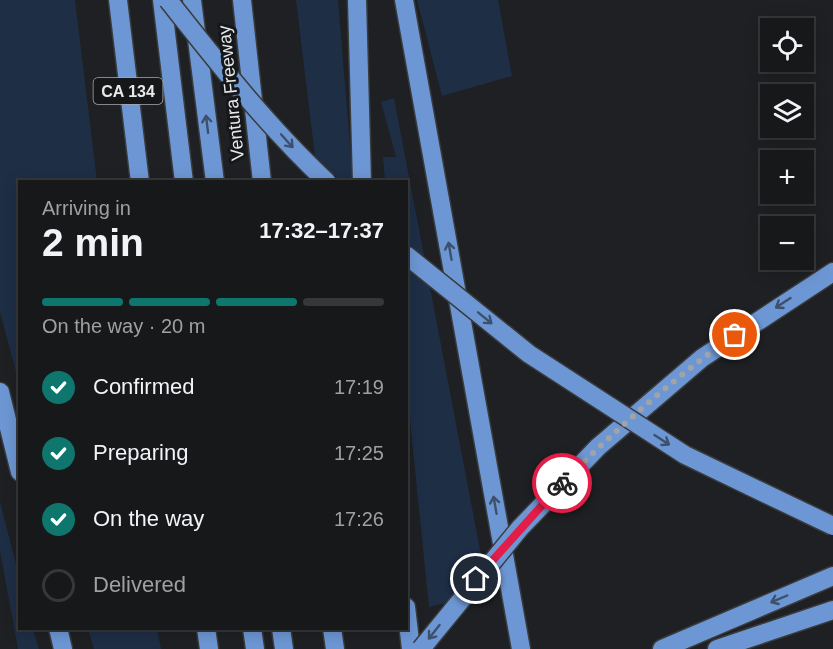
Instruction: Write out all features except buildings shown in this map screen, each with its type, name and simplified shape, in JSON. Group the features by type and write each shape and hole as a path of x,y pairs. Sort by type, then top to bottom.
{"highway":[{"name":"CA 134","path":"118,0 140,180"},
{"path":"162,0 184,180"},
{"path":"168,0 224,70 325,180"},
{"path":"192,0 215,180"},
{"name":"Ventura Freeway","path":"242,0 262,180"},
{"path":"357,0 362,180"},
{"path":"404,0 521,649"},
{"path":"408,257 529,354 685,455 833,526"},
{"path":"421,649 520,528 598,447 702,358 833,272"},
{"path":"0,392 18,464"},
{"path":"662,649 833,576"},
{"path":"717,649 833,610"},
{"path":"408,622 411,649"},
{"path":"58,630 63,649"},
{"path":"206,630 209,649"},
{"path":"252,630 255,649"},
{"path":"332,630 335,649"}],"shaded area":[{"path":"0,0 75,0 97,180 18,180 18,379 0,312"},
{"path":"296,0 338,0 353,180 318,180"},
{"path":"417,0 498,0 512,76 442,96"},
{"path":"394,98 488,592 429,607 408,401 408,180 385,180 383,157 396,157 381,102"},
{"path":"0,502 18,572 18,630 33,630 39,649 18,649 0,551"},
{"path":"88,630 157,630 161,649 94,649"}],"way so far":[{"path":"562,483 621,425 702,358 735,335"}],"route":[{"path":"476,579 562,483"}]}
